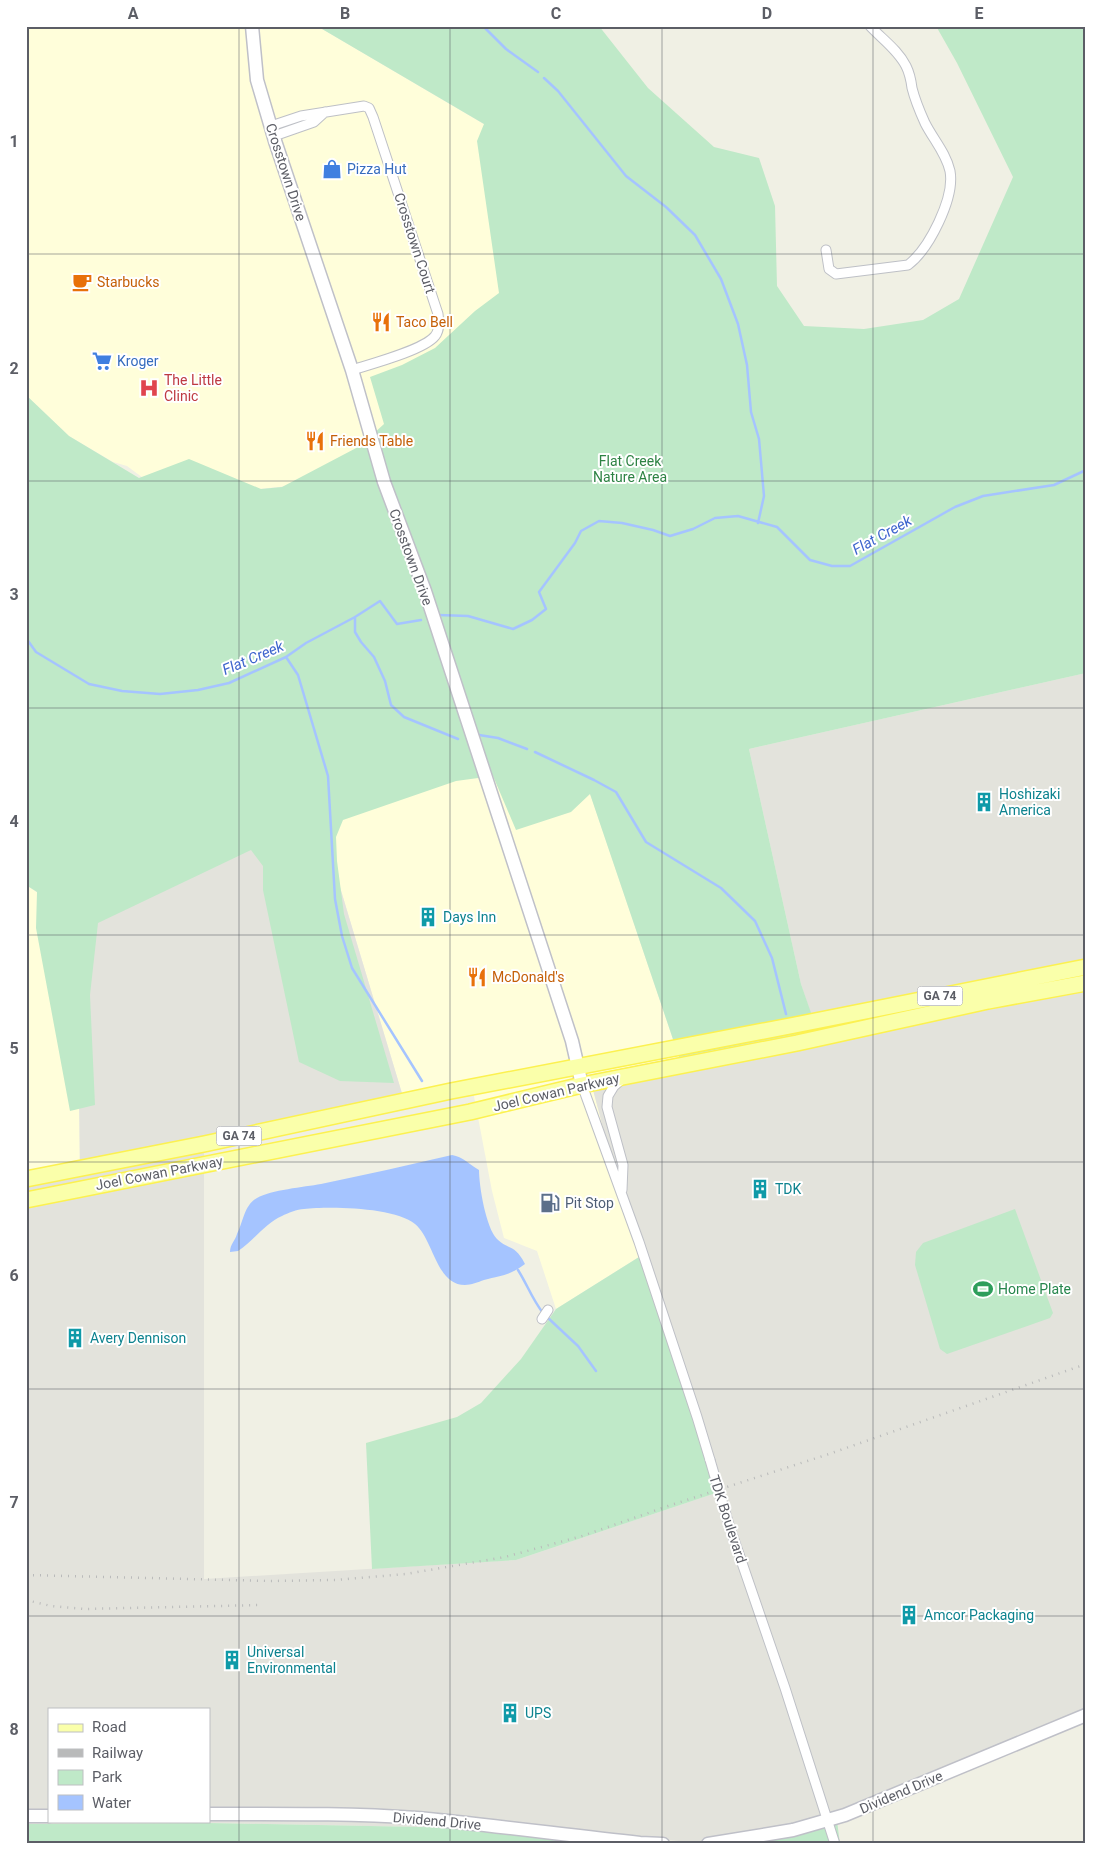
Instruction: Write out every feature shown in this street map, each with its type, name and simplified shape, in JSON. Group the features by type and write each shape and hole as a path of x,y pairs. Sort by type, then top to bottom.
{"main road":[{"name":"Joel Cowan Parkway","path":"26,1178 213,1142 451,1091 1086,967"},
{"name":"Joel Cowan Parkway","path":"26,1200 470,1112 582,1085 797,1043 988,1001 1086,983"}],"street":[{"name":"Crosstown Drive","path":"252,26 257,80 272,131 352,370 384,482 425,591 570,1034 582,1085"},
{"path":"826,250 829,269 836,274 908,265 916,259 930,238 947,205 950,190 950,169 940,147 926,124 907,68 902,59 870,26"},
{"name":"Crosstown Court","path":"272,131 301,116 364,106 369,108 374,118 438,314 439,324 436,335 424,345 352,370"},
{"name":"TDK Boulevard","path":"622,1195 623,1165 607,1107 608,1096 614,1086 625,1077"},
{"name":"TDK Boulevard","path":"582,1085 622,1195 697,1417 729,1525 785,1688 835,1844"},
{"path":"542,1319 548,1310"},
{"name":"Dividend Drive","path":"708,1844 793,1830 827,1820 873,1804 1086,1715"},
{"name":"Dividend Drive","path":"210,1814 334,1814 416,1818 664,1844"},
{"path":"26,1816 48,1816"}],"shaded area":[{"path":"26,26 317,26 516,143 515,296 387,476 170,498 127,466 113,462 69,436 26,395"},
{"path":"1086,673 1086,1709 836,1813 708,1844 571,1830 209,1823 26,1824 26,1186 80,1174 77,919 315,804 404,1100 204,1147 204,1579 516,1560 719,1492 621,1195 589,1075 816,1030 801,984 749,749"},
{"path":"571,737 679,1057 589,1075 639,1257 556,1309 537,1251 504,1238 492,1191 473,1091 404,1100 315,804"},
{"path":"26,885 77,919 80,1174 26,1186"}],"green space":[{"name":"Flat Creek Nature Area","path":"317,26 599,26 648,88 714,147 759,158 775,206 777,286 804,326 864,329 923,320 959,299 1013,177 957,63 936,26 1086,26 1086,673 749,749 801,984 817,1030 679,1057 590,794 571,812 516,830 493,776 456,781 343,820 336,837 344,914 394,1083 340,1081 299,1062 263,890 263,866 251,850 98,923 90,995 95,1105 70,1111 36,928 37,892 26,885 26,395 69,436 139,478 189,459 261,489 282,487 360,446 384,424 370,377 402,365 435,348 475,311 499,293 477,141 484,124"},
{"name":"Home Plate","path":"1015,1209 1053,1313 1050,1318 947,1354 940,1349 915,1265 916,1252 923,1243"},
{"path":"639,1257 719,1492 516,1560 372,1569 366,1443 457,1417 481,1403 521,1359 556,1309"},
{"path":"836,1813 840,1844 708,1844"},
{"path":"209,1823 571,1830 697,1844 26,1844 26,1824"}],"water":[{"path":"452,1155 463,1159 479,1170 484,1206 493,1234 502,1243 518,1253 525,1264 514,1271 470,1284 455,1283 441,1270 427,1240 415,1224 406,1218 393,1214 361,1209 315,1208 293,1211 270,1223 238,1251 230,1252 249,1205 263,1195 337,1181"}],"waterway":[{"path":"483,26 506,49 538,72"},
{"path":"544,78 558,91 626,176 666,207 695,235 721,279 738,324 747,365 751,412 759,439 764,496 758,523"},
{"name":"Flat Creek","path":"438,615 468,616 513,629 532,620 546,609 539,592 575,543 581,531 599,521 622,523 670,536 693,529 715,518 738,516 777,527 810,560 832,566 850,566 955,507 983,496 1054,485 1086,470"},
{"name":"Flat Creek","path":"26,638 36,652 89,684 122,691 160,694 198,690 229,683 286,657 306,643 355,617 380,601 397,624 421,620"},
{"path":"355,617 355,632 374,657 385,681 391,705 404,717 458,739"},
{"path":"286,657 298,675 328,776 335,899 342,936 352,968 422,1081"},
{"path":"479,735 498,738 527,749"},
{"path":"535,752 616,792 646,842 721,888 755,921 772,958 786,1014"},
{"path":"518,1270 543,1313"},
{"path":"547,1317 578,1346 596,1371"}],"railway":[{"path":"26,1575 270,1581 335,1580 406,1574 505,1557 582,1536 829,1454 1086,1364"},
{"path":"26,1600 51,1606 84,1609 261,1605"}],"place":[{"name":"Pizza Hut","path":"332,169"},
{"name":"Starbucks","path":"82,282"},
{"name":"Taco Bell","path":"381,322"},
{"name":"Kroger","path":"102,361"},
{"name":"The Little Clinic","path":"149,388"},
{"name":"Friends Table","path":"315,441"},
{"name":"Hoshizaki America","path":"984,802"},
{"name":"Days Inn","path":"428,917"},
{"name":"McDonald's","path":"477,977"},
{"name":"TDK","path":"760,1189"},
{"name":"Pit Stop","path":"550,1203"},
{"name":"Home Plate","path":"983,1289"},
{"name":"Avery Dennison","path":"75,1338"},
{"name":"Amcor Packaging","path":"909,1615"},
{"name":"Universal Environmental","path":"232,1660"},
{"name":"UPS","path":"510,1713"}]}
